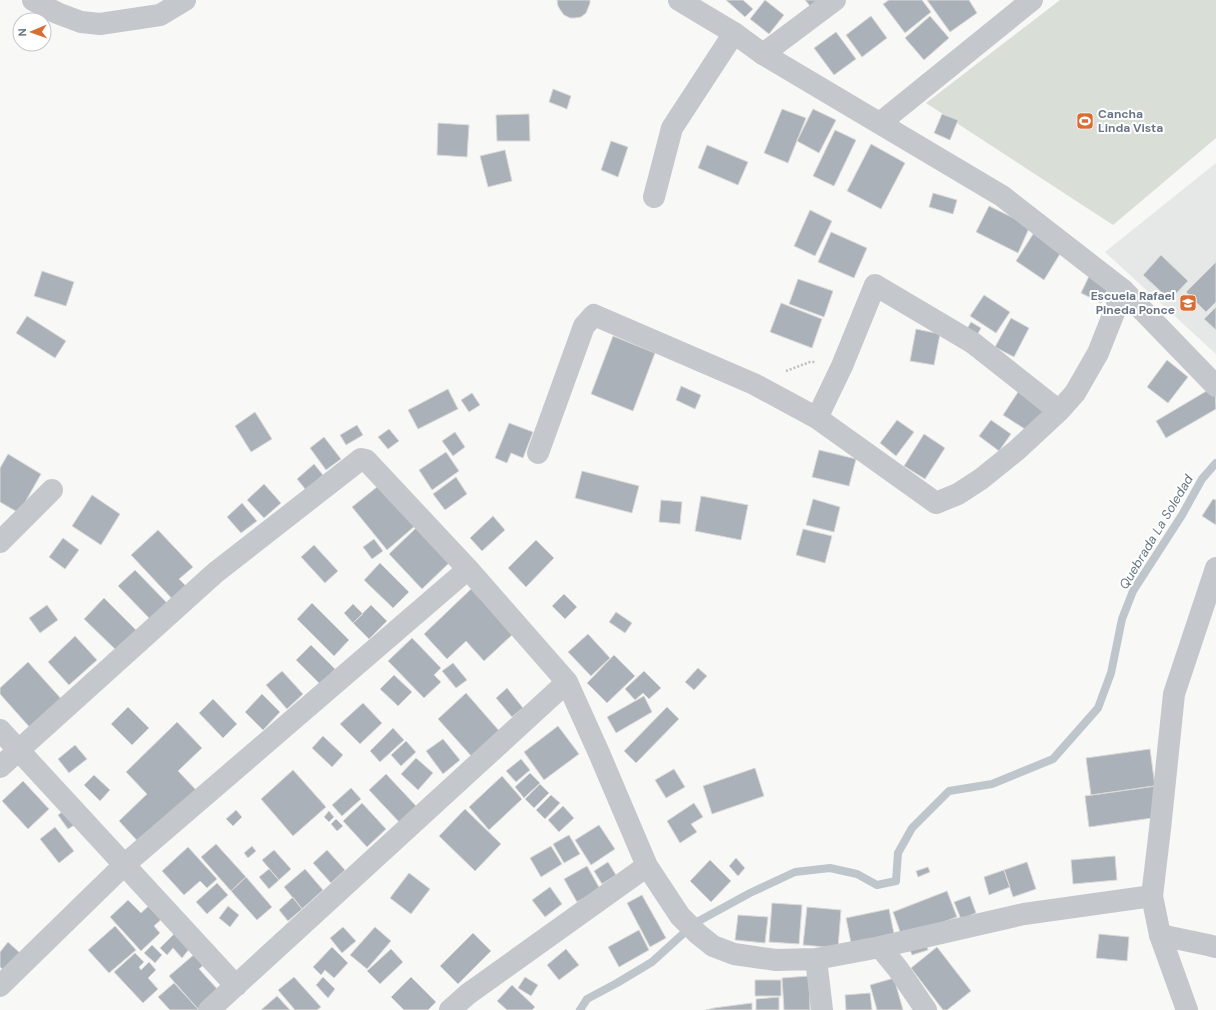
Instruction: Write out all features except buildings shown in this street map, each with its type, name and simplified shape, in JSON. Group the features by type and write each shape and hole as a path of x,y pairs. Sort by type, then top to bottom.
{"street":[{"path":"33,0 57,13 81,22 100,24 160,15 172,3"},
{"path":"680,0 734,33 763,54 1002,196 1123,290 1216,386"},
{"path":"763,54 835,0"},
{"path":"880,123 1032,0"},
{"path":"654,197 672,128 734,33"},
{"path":"817,418 842,366 876,284 973,343 1059,411"},
{"path":"538,453 584,326 594,315 754,384 817,418 936,503 958,494 1017,450 1059,411 1075,393 1098,353 1123,290"},
{"path":"0,767 215,573 361,459 366,460 468,569 567,682 647,866 680,916 698,934 713,946 734,954 776,960 816,959 880,947 1024,914 1152,896"},
{"path":"0,542 52,490"},
{"path":"1187,1010 1160,935 1152,896 1174,694 1216,568"},
{"path":"0,986 124,865 468,569"},
{"path":"209,1010 567,682"},
{"path":"0,730 236,986"},
{"path":"450,1010 468,994 647,866"},
{"path":"1160,935 1216,947"},
{"path":"880,947 898,969 926,1010"},
{"path":"816,959 822,1010"}],"path":[{"path":"754,384 810,362 842,366"}],"shaded area":[{"name":"Cancha Linda Vista","path":"1060,0 1216,0 1216,138 1113,225 926,103"},
{"name":"Escuela Rafael Pineda Ponce","path":"1216,163 1216,354 1105,252"}],"waterway":[{"name":"Quebrada La Soledad","path":"580,1010 587,999 652,962 695,923 750,893 795,872 830,868 857,874 877,885 896,881 898,853 912,828 949,791 992,784 1053,759 1098,708 1111,673 1122,619 1133,591 1182,515 1202,479 1216,463"}],"place":[{"name":"Cancha Linda Vista","path":"1085,121"},
{"name":"Escuela Rafael Pineda Ponce","path":"1188,303"}]}
